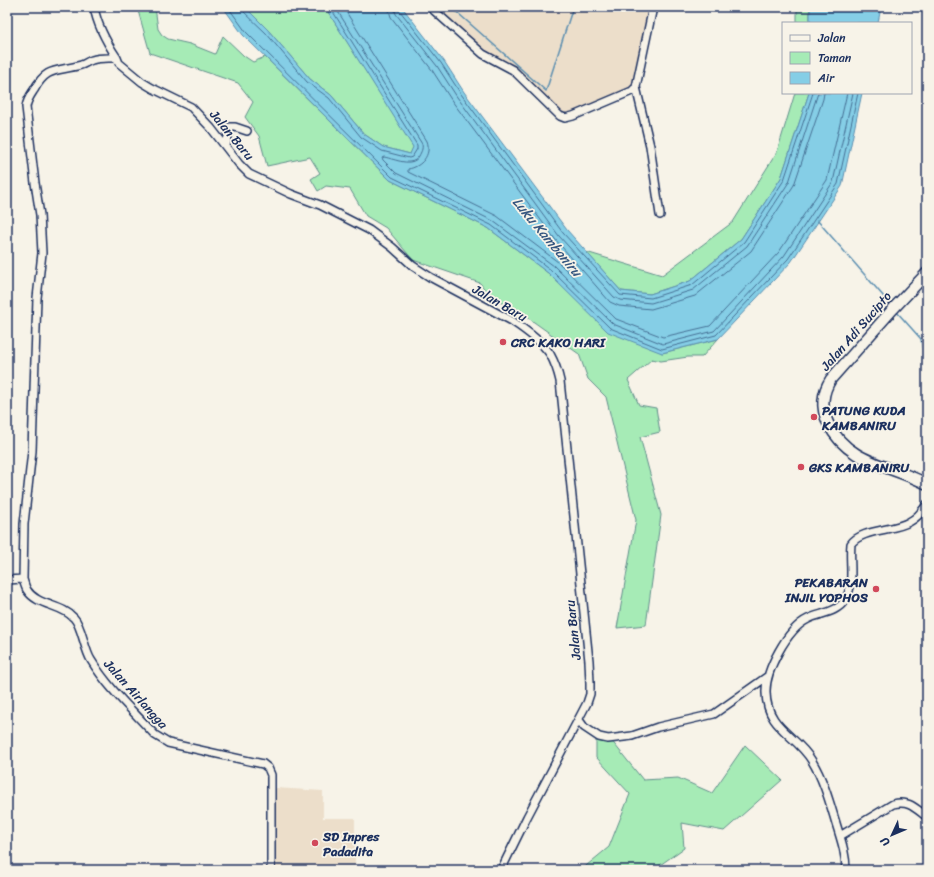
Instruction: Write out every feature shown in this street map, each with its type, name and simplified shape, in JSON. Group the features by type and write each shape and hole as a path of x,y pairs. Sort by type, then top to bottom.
{"highway":[{"name":"Jalan Adi Sucipto","path":"927,273 896,305 830,379 826,386 824,397 824,415 843,445 853,453 872,463 907,475 927,484"}],"street":[{"name":"Jalan Baru","path":"94,7 100,27 119,63 142,82 191,107 249,174 291,194 320,205 369,230 392,247 412,266 524,329 549,353 556,364 560,381 589,661 590,694 579,720 527,817 501,870"},
{"path":"430,7 483,54 513,70 560,116 565,118 632,91 636,87"},
{"path":"653,7 636,87 650,146 660,214"},
{"path":"7,580 23,579 24,524 32,450 37,298 42,253 40,215 26,102 36,84 43,76 50,72 82,65 92,60 117,58"},
{"path":"226,146 230,127 235,127 247,132"},
{"path":"846,870 846,857 819,774 806,752 774,722 769,713 766,693 768,676 785,643 796,628 807,620 834,610 846,600 849,588 850,544 853,540 864,535 908,523 919,516 927,504"},
{"name":"Jalan Airlangga","path":"23,579 26,590 34,598 58,608 74,617 77,622 85,649 96,667 155,735 168,743 263,764 268,768 271,775 271,870"},
{"path":"579,720 584,727 599,737 608,739 632,736 658,727 714,714 768,676"},
{"path":"840,836 893,804 909,804 927,817"}],"shaded area":[{"path":"434,7 650,7 634,86 632,89 564,116 514,68 487,54"},
{"name":"SD Inpres Padadita","path":"276,788 323,791 323,818 355,818 355,870 275,870"}],"green space":[{"path":"137,7 155,7 158,29 162,35 168,39 190,44 215,54 223,36 244,56 253,62 265,57 390,180 488,228 548,273 662,353 718,339 702,357 688,357 661,361 652,359 628,380 639,405 656,408 660,432 640,437 661,515 646,625 617,628 636,520 606,397 588,379 579,354 517,310 491,298 480,283 413,260 386,228 366,216 350,189 326,186 318,191 311,179 320,173 310,157 267,166 259,136 245,117 253,102 238,83 150,53"},
{"path":"245,7 325,7 414,147 410,154 383,147 364,134 331,95 310,79 268,30"},
{"path":"797,7 810,7 810,22 797,22"},
{"path":"795,94 809,94 781,178 741,239 690,281 650,294 621,291 586,252 662,275 733,222 777,152"},
{"path":"596,738 611,740 643,780 678,778 712,793 745,745 782,780 724,831 682,823 684,848 653,870 581,870 609,847 630,794 596,757"}],"water":[{"name":"Luku Kambaniru","path":"223,7 245,7 268,30 310,79 331,95 364,134 383,147 410,154 413,147 325,7 402,7 444,61 464,92 567,230 621,291 650,294 690,281 741,239 781,178 809,94 862,94 842,186 791,262 718,339 662,353 608,332 548,273 488,228 390,180 243,35"},
{"path":"810,7 881,7 878,22 810,22"}],"waterway":[{"path":"451,7 546,91 573,7"},
{"path":"817,220 891,305"},
{"path":"896,311 921,339 927,373"},
{"path":"927,680 923,688 927,706"}],"place":[{"name":"CRC KAKO HARI","path":"503,342"},
{"name":"PATUNG KUDA KAMBANIRU","path":"814,417"},
{"name":"GKS KAMBANIRU","path":"801,467"},
{"name":"PEKABARAN INJIL YOPHOS","path":"876,589"},
{"name":"SD Inpres Padadita","path":"315,843"}]}
